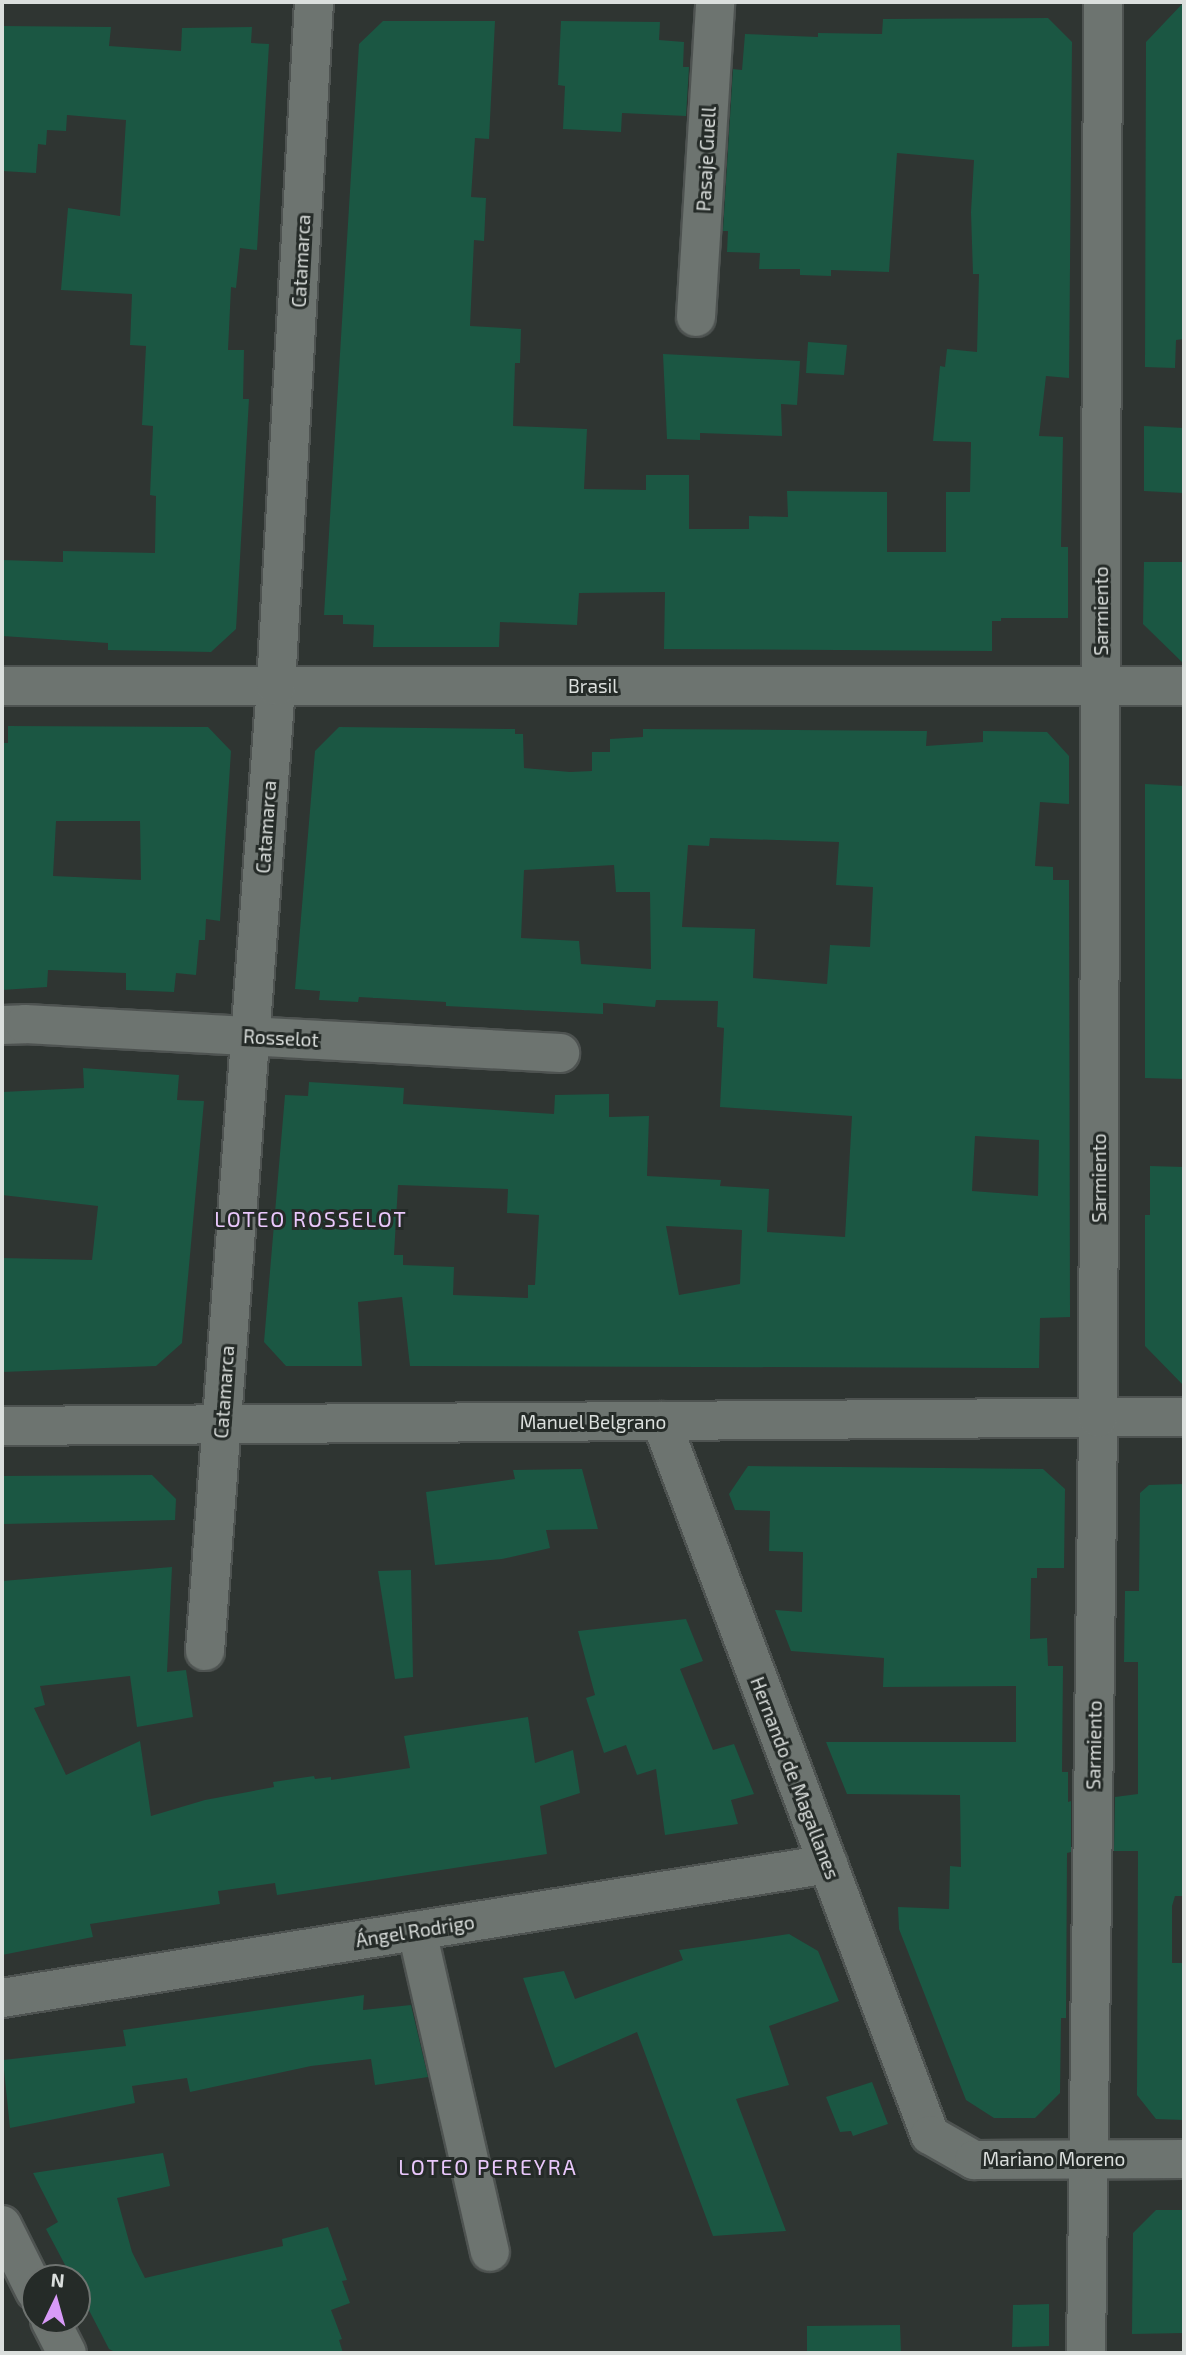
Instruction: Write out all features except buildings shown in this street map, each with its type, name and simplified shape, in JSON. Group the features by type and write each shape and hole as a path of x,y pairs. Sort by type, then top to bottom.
{"street":[{"name":"Catamarca","path":"205,1651 276,686 314,2"},
{"name":"Pasaje Guell","path":"696,317 715,2"},
{"name":"Sarmiento","path":"1086,2353 1098,1418 1103,2"},
{"name":"Brasil","path":"2,686 1184,686"},
{"name":"Rosselot","path":"2,1025 24,1024 560,1053"},
{"name":"Manuel Belgrano","path":"2,1426 1184,1417"},
{"name":"Hernando de Magallanes","path":"661,1421 930,2135"},
{"name":"Ángel Rodrigo","path":"2,1998 828,1864"},
{"path":"417,1931 490,2252"},
{"name":"Mariano Moreno","path":"930,2135 974,2160 1184,2159"},
{"path":"2,2225 22,2264"},
{"path":"57,2334 67,2353"}],"district":[{"name":"LOTEO ROSSELOT","path":"311,1219"},
{"name":"LOTEO PEREYRA","path":"488,2167"}]}
